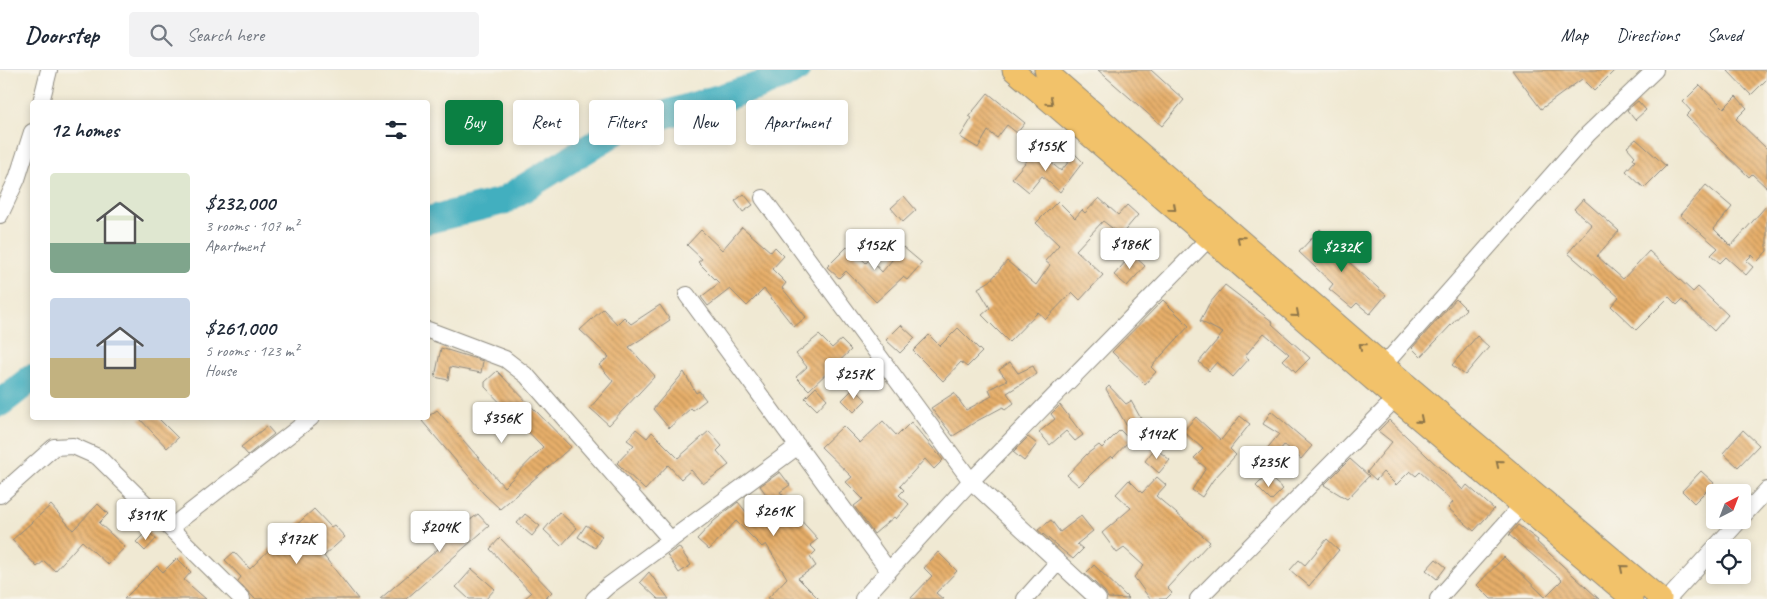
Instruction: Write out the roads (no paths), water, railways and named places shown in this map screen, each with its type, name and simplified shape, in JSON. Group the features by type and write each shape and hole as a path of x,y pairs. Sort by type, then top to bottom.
{"main road":[{"path":"1013,70 1384,365 1660,599"},
{"path":"1046,70 1395,399 1632,599"}],"street":[{"path":"41,100 49,70"},
{"path":"1384,365 1588,134 1655,70"},
{"path":"0,215 17,179 30,138"},
{"path":"763,198 971,481 1098,599"},
{"path":"863,599 971,481 1215,231"},
{"path":"687,295 889,571"},
{"path":"430,331 505,359 527,376 671,540"},
{"path":"1198,599 1395,399"},
{"path":"171,527 308,420"},
{"path":"0,495 54,447 73,446 98,457 242,599"},
{"path":"594,599 798,446"},
{"path":"1751,507 1767,490"},
{"path":"1438,599 1521,506"},
{"path":"1668,599 1732,529"},
{"path":"1025,599 1058,562"}],"waterway":[{"path":"430,219 503,201 621,128 759,86 796,70"},
{"path":"0,403 30,380"}]}
